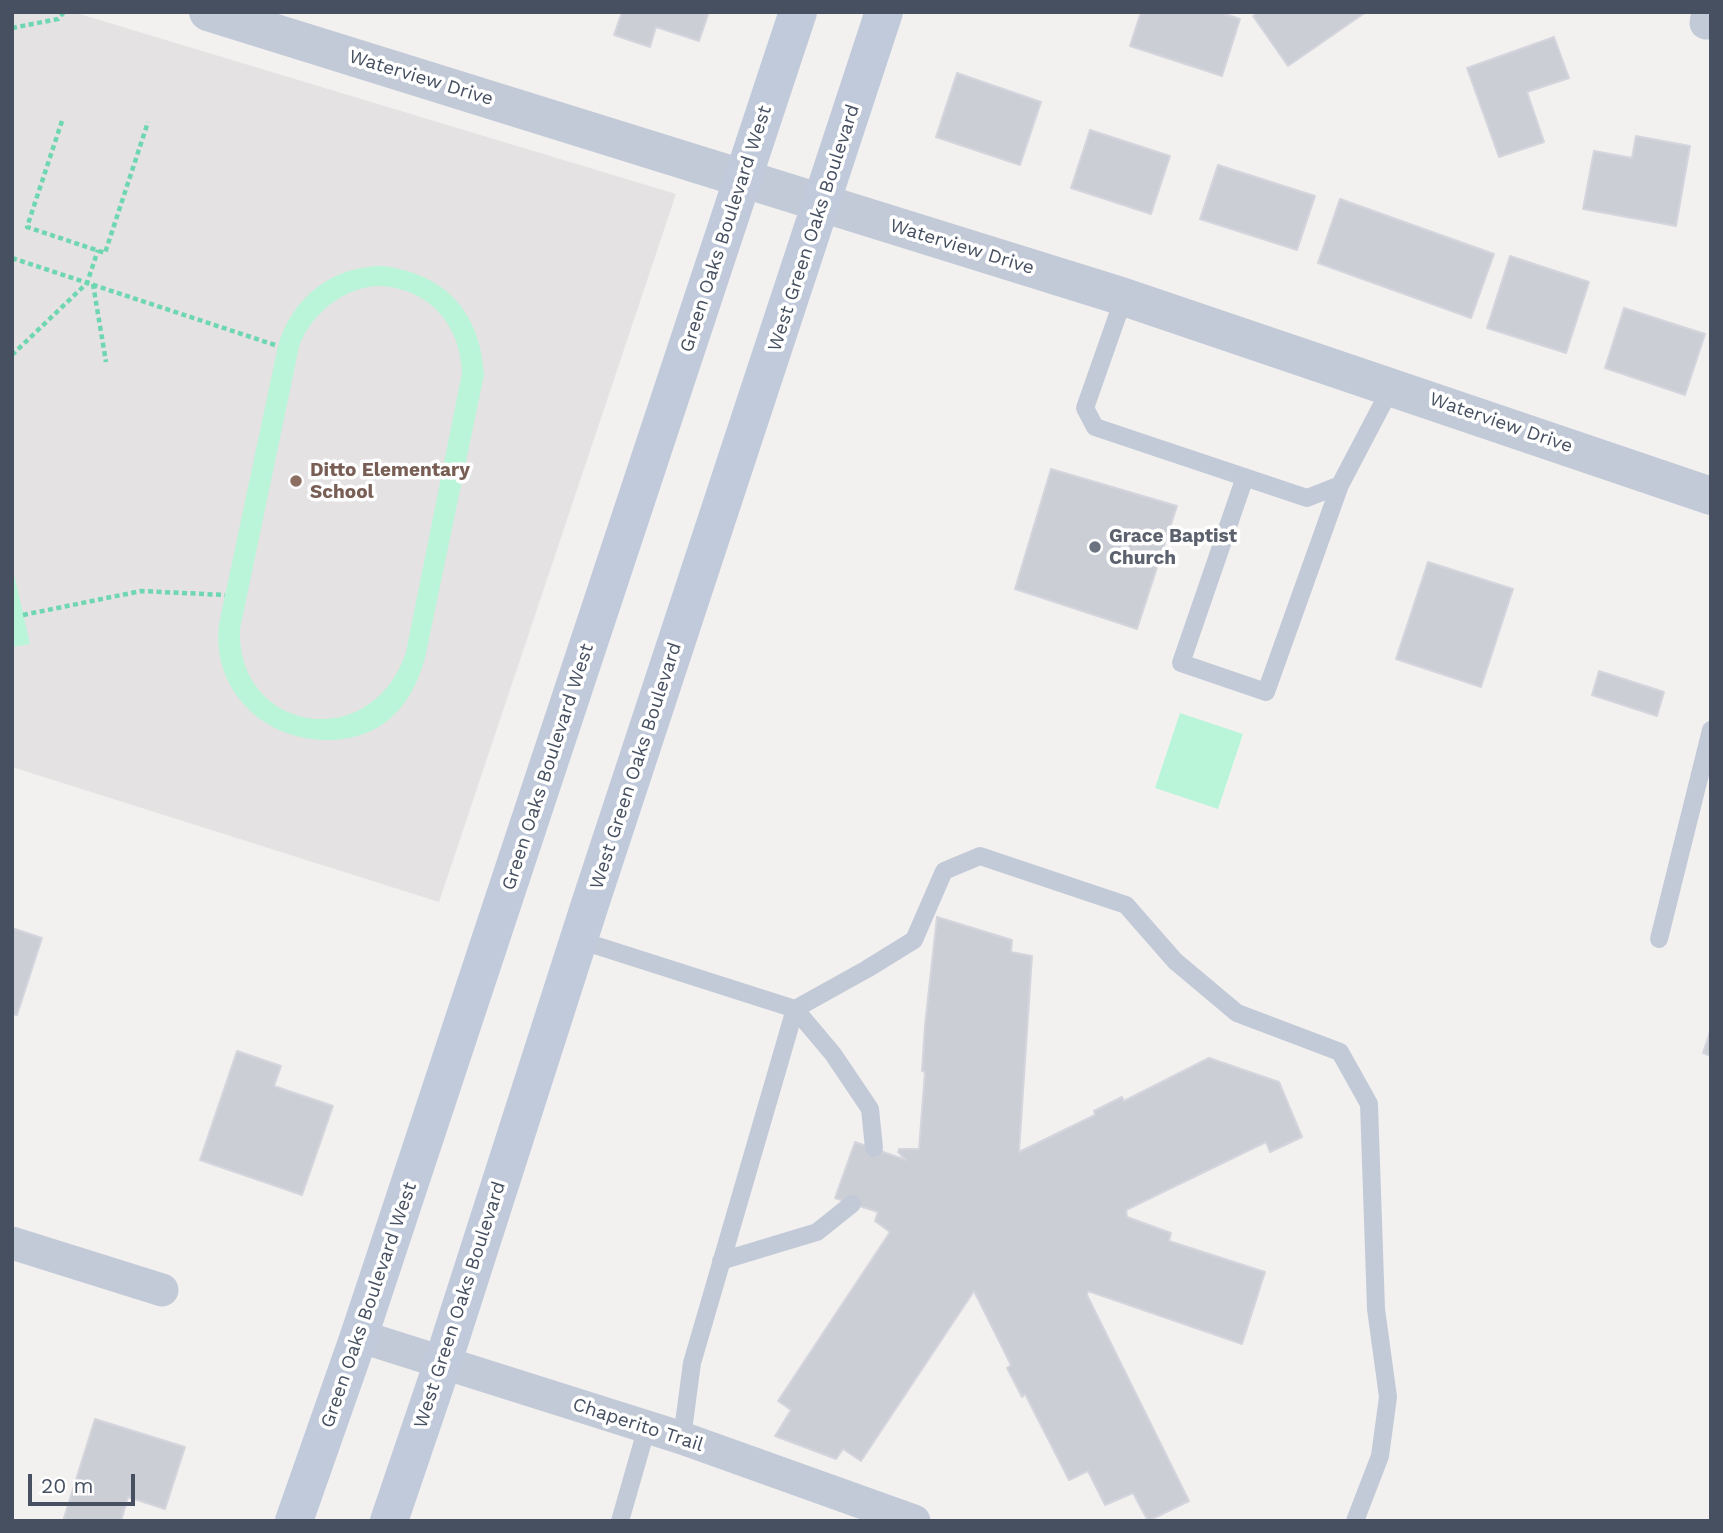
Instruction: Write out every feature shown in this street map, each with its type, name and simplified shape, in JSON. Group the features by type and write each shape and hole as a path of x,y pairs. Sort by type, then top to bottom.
{"main road":[{"name":"Green Oaks Boulevard West","path":"294,1521 359,1336 798,12"},
{"name":"West Green Oaks Boulevard","path":"388,1521 443,1362 884,12"}],"street":[{"name":"Waterview Drive","path":"208,12 1124,297 1711,496"},
{"path":"12,1243 162,1290"},
{"name":"Chaperito Trail","path":"359,1336 682,1438 914,1521"}],"lane":[{"path":"1124,297 1085,408 1095,427 1307,498 1340,485"},
{"path":"1245,477 1181,663 1266,692 1340,485 1392,386"},
{"path":"1659,939 1711,730"},
{"path":"682,1438 692,1363 794,1009 914,940 944,871 980,856 1126,905 1175,961 1237,1013 1340,1052 1369,1104 1376,1309 1388,1396 1380,1455 1354,1521"},
{"path":"579,940 794,1009 833,1054 870,1109 874,1148"},
{"path":"722,1261 817,1231 852,1204"},
{"path":"620,1521 647,1427"}],"path":[{"path":"12,28 58,19 64,12"},
{"path":"62,121 27,227 105,253 148,122"},
{"path":"98,250 90,284 106,362"},
{"path":"12,258 278,345"},
{"path":"12,355 90,284"},
{"path":"23,615 141,591 225,595"}],"shaded area":[{"name":"Ditto Elementary School","path":"12,12 73,12 676,194 439,902 12,767"}],"green space":[{"path":"383,266 405,270 442,287 467,315 481,353 484,375 425,658 415,686 405,703 391,718 372,731 333,740 309,739 286,733 265,723 248,709 234,691 224,671 219,649 219,624 284,328 304,299 317,288 331,278 364,267","holes":["369,287 399,289 428,302 439,313 455,339 462,373 406,652 389,685 365,707 337,718 309,718 282,709 259,691 245,664 240,629 299,347 312,323 343,296"]},
{"path":"12,565 30,644 12,647"},
{"path":"1180,713 1243,734 1218,809 1155,788"}],"building":[{"path":"622,12 709,12 699,41 656,27 650,47 614,35"},
{"path":"1141,12 1219,12 1240,19 1222,76 1130,46"},
{"path":"1258,12 1366,12 1288,66 1253,16"},
{"path":"1554,37 1569,78 1527,92 1544,142 1499,157 1467,68"},
{"path":"957,73 1041,102 1020,165 936,137"},
{"path":"1090,130 1170,156 1151,214 1071,188"},
{"path":"1636,136 1690,146 1676,226 1583,209 1594,151 1632,158"},
{"path":"1218,165 1315,196 1297,250 1200,219"},
{"path":"1340,199 1494,254 1471,318 1318,263"},
{"path":"1510,256 1589,282 1566,353 1487,328"},
{"path":"1624,308 1705,334 1685,395 1605,368"},
{"name":"Grace Baptist Church","path":"1051,469 1177,506 1137,629 1015,589"},
{"path":"1428,562 1513,589 1481,687 1396,659"},
{"path":"1599,671 1664,692 1657,716 1592,695"},
{"path":"937,917 1012,940 1011,952 1032,956 1019,1152 1095,1115 1094,1111 1122,1097 1124,1101 1209,1058 1279,1082 1302,1137 1270,1152 1266,1142 1126,1210 1127,1217 1171,1233 1169,1241 1265,1272 1242,1344 1088,1291 1087,1295 1189,1501 1148,1521 1133,1493 1105,1505 1088,1471 1069,1480 1025,1394 1022,1397 1007,1368 1011,1365 974,1291 861,1461 843,1449 836,1459 775,1436 791,1410 778,1401 890,1232 875,1221 878,1212 835,1198 855,1142 906,1160 898,1152 899,1149 919,1149 925,1072 922,1071 925,1025"},
{"path":"12,928 42,938 17,1015 12,1014"},
{"path":"1711,1029 1711,1056 1703,1053"},
{"path":"237,1051 281,1066 274,1086 333,1106 302,1195 200,1160"},
{"path":"95,1419 185,1447 165,1509 128,1497 121,1521 63,1521"}],"place":[{"name":"Ditto Elementary School","path":"296,481"},
{"name":"Grace Baptist Church","path":"1095,547"}]}
